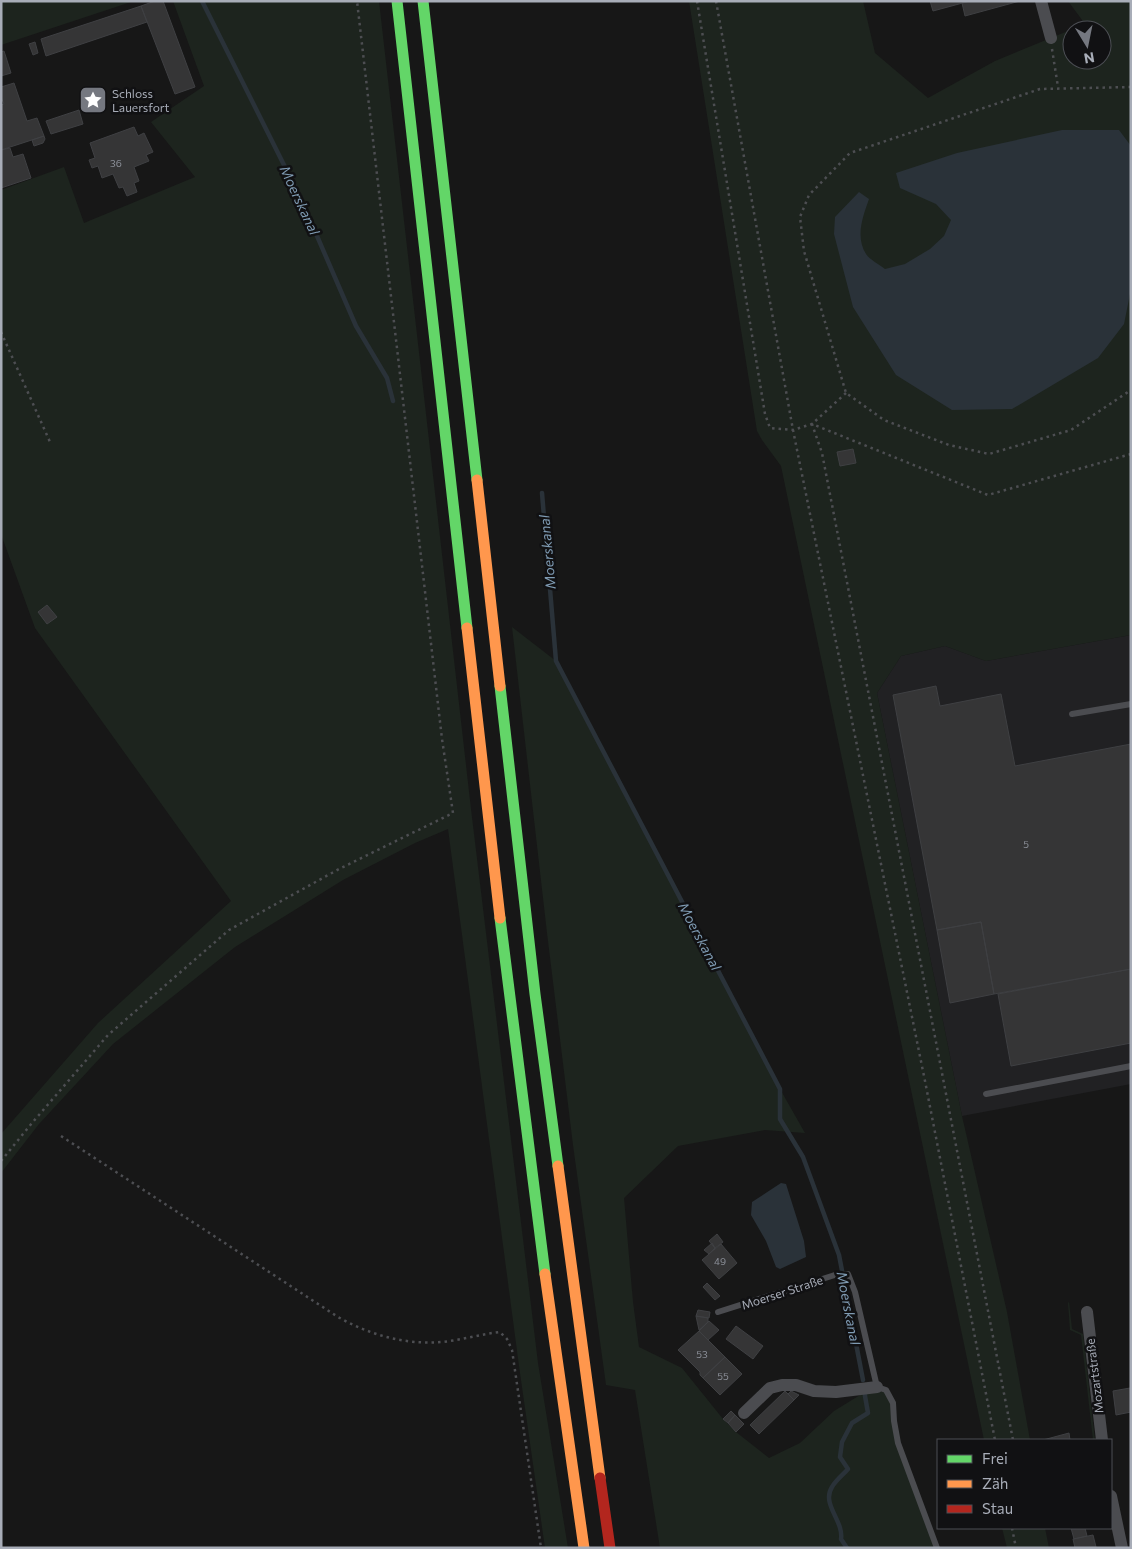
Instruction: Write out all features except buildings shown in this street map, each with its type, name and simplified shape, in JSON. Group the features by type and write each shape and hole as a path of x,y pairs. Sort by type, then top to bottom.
{"highway":[{"path":"397,1 509,994 550,1316 584,1548"},
{"path":"424,1 535,994 610,1548"}],"street":[{"path":"1041,1 1051,38"},
{"name":"Mozartstraße","path":"1087,1312 1102,1439"},
{"path":"744,1413 770,1388 782,1385 796,1385 814,1391 836,1392 877,1387"},
{"path":"1112,1501 1122,1548"}],"lane":[{"path":"1072,714 1131,704"},
{"path":"986,1094 1131,1066"},
{"name":"Moerser Straße","path":"718,1312 838,1274 848,1274 855,1292 877,1387"},
{"path":"877,1387 886,1390 893,1403 898,1443 937,1548"}],"path":[{"path":"1,1161 108,1035 229,930 339,869 453,813 442,739 357,1"},
{"path":"698,1 765,414 770,428 792,430 812,424 846,393"},
{"path":"716,1 792,430 923,1072 995,1439"},
{"path":"1051,38 1058,87"},
{"path":"1131,87 1058,87 1040,89 850,153 810,195 800,218 804,251 846,393 884,420 949,445 990,454 1071,430 1131,390"},
{"path":"1,332 50,442"},
{"path":"812,424 988,495 1131,454"},
{"path":"812,424 822,453 1013,1439"},
{"path":"61,1136 338,1317 359,1328 400,1340 418,1342 442,1342 500,1332 507,1339 512,1350 541,1548"},
{"path":"1012,1529 1016,1548"}],"shaded area":[{"path":"1,1 134,1 1,45"},
{"path":"173,1 379,1 471,809 538,1363 568,1548 545,1548 448,829 415,843 343,880 235,947 113,1044 39,1124 1,1173 1,1134 98,1023 231,901 35,628 1,534 1,190 64,167 84,223 195,177 151,122 204,86"},
{"path":"689,1 863,1 875,53 928,98 995,61 1062,33 1062,70 1112,70 1112,20 1082,20 1068,1 1131,1 1131,635 986,661 945,646 901,656 877,693 962,1116 1007,1312 1030,1439 984,1439 781,466 757,431"},
{"path":"1062,130 1119,130 1131,146 1131,289 1124,324 1098,358 1012,409 952,410 896,375 853,307 834,234 835,217 859,192 869,199 861,227 861,241 866,254 885,269 905,264 930,249 944,236 951,220 936,204 900,188 896,173 957,153"},
{"path":"512,627 556,661 780,1089 805,1133 765,1130 678,1146 624,1198 639,1347 682,1368 723,1419 736,1432 769,1458 800,1443 834,1411 865,1392 886,1390 893,1403 898,1443 937,1548 660,1548 635,1390 606,1385 573,1145"},
{"path":"1131,635 1131,1084 962,1116 877,693 901,656 945,646 986,661"},
{"path":"781,1183 786,1184 804,1241 806,1257 780,1269 776,1267 766,1241 751,1215 752,1202"},
{"path":"1068,1303 1072,1329 1083,1334 1095,1439 1093,1439 1081,1335 1070,1330"},
{"path":"1002,1529 1045,1529 1049,1548 1007,1548"}],"waterway":[{"name":"Moerskanal","path":"202,1 301,199 356,326 387,378 393,401"},
{"name":"Moerskanal","path":"542,493 556,661 780,1089 780,1119 803,1157 839,1255 863,1380"},
{"name":"Moerskanal","path":"847,1548 841,1539 841,1532 829,1500 829,1493 834,1484 848,1469 840,1457 842,1442 852,1423 868,1413 865,1392"}],"traffic: fast":[{"path":"397,1 467,628"},
{"path":"423,1 477,480"},
{"path":"500,686 535,994 558,1166"},
{"path":"500,918 545,1274"}],"traffic: slow":[{"path":"477,480 500,686"},
{"path":"467,628 500,918"},
{"path":"558,1166 600,1478"},
{"path":"545,1274 584,1548"}],"traffic: jam":[{"path":"600,1478 610,1548"}],"place":[{"name":"Schloss Lauersfort","path":"93,100"}]}
